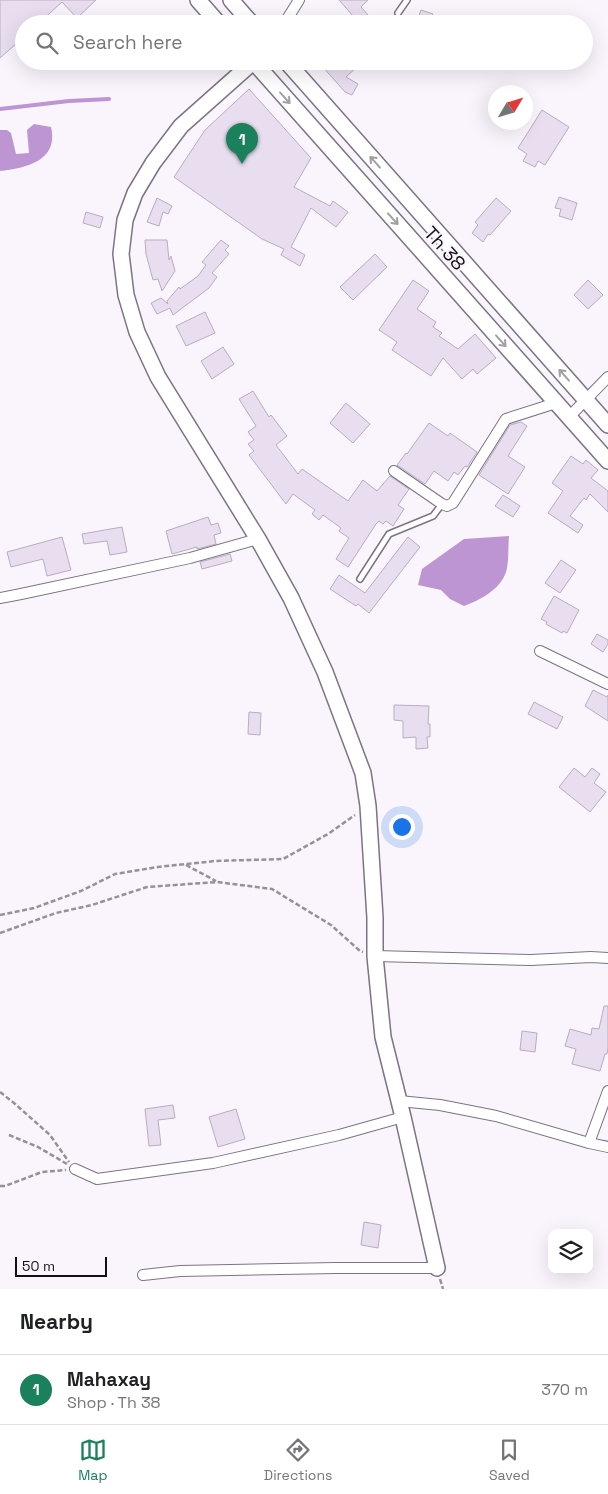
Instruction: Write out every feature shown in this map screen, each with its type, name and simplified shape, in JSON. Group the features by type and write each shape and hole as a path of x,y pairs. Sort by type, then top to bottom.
{"street":[{"path":"198,0 211,15"},
{"path":"231,0 244,15"},
{"path":"290,15 299,0"},
{"path":"143,1276 180,1271 437,1268 383,1037 375,956 375,918 368,806 363,773 325,672 291,598 258,539 158,377 137,332 126,295 121,254 125,220 135,192 153,163 181,126 243,70"},
{"name":"Th 38","path":"261,70 608,461"},
{"name":"Th 38","path":"294,70 608,425"},
{"path":"569,417 608,377"},
{"path":"394,471 447,506 453,503 506,418 556,403"},
{"path":"0,598 190,558 258,539"},
{"path":"540,651 608,684"},
{"path":"375,956 531,960 608,958"},
{"path":"589,1142 608,1092"},
{"path":"399,1101 496,1116 608,1147"},
{"path":"75,1169 97,1179 213,1163 339,1135 403,1117"}],"lane":[{"path":"398,13 407,0"},
{"path":"360,578 389,534 432,516 442,504"}],"path":[{"path":"0,915 34,908 81,890 115,874 215,861 283,859 328,834 368,806"},
{"path":"184,864 217,882"},
{"path":"0,933 56,913 147,887 217,882 272,889 331,925 360,951 375,956"},
{"path":"0,1092 50,1135 75,1169"},
{"path":"9,1135 38,1147 75,1169"},
{"path":"0,1186 5,1186 42,1172 75,1169"}],"shaded area":[{"path":"34,124 51,127 52,139 50,148 45,155 30,165 0,171 0,130 7,130 11,133 16,154 29,153 27,130"},
{"path":"509,536 507,569 503,578 494,589 476,601 464,606 450,599 441,590 418,585 422,569 464,539"}],"building":[{"path":"0,0 96,0 80,15 74,15 62,2 48,15 15,15 15,45 0,58"},
{"path":"339,0 368,0 361,7 368,15 352,15"},
{"path":"421,10 433,14 433,15 419,15"},
{"path":"325,70 354,70 346,77 358,84 352,95 345,92"},
{"path":"249,89 311,158 294,187 330,206 333,201 348,212 336,227 311,208 291,247 305,255 300,266 281,255 284,249 262,239 174,177 205,130"},
{"path":"542,110 569,127 545,165 538,161 535,167 523,161 527,154 518,148 529,130 533,130 533,124"},
{"path":"559,197 577,203 572,220 559,216 561,209 555,208"},
{"path":"157,198 172,206 168,214 163,212 159,226 147,222"},
{"path":"496,198 511,211 490,235 488,234 483,242 472,233 478,225 475,222"},
{"path":"86,212 103,217 100,228 83,223"},
{"path":"145,240 167,240 169,260 171,256 175,271 162,291 158,279 153,280 146,254"},
{"path":"221,240 229,246 225,250 229,254 212,273 217,277 209,288 173,315 170,308 157,314 151,303 161,298 168,304 167,301 179,287 180,289 198,276 206,265 202,262"},
{"path":"375,254 387,267 353,300 340,287"},
{"path":"413,280 429,291 417,309 436,322 433,327 442,333 439,336 458,349 475,334 496,358 477,374 473,369 462,379 443,358 431,376 392,350 397,342 379,330"},
{"path":"588,280 603,295 588,309 574,295"},
{"path":"205,312 215,333 186,346 176,326"},
{"path":"223,347 234,364 212,379 201,361"},
{"path":"253,391 269,417 271,415 287,436 276,445 298,474 302,469 348,501 363,480 377,491 390,476 409,489 398,505 404,509 393,526 386,521 383,524 379,521 348,567 336,559 349,538 339,531 341,528 323,515 319,520 312,514 315,510 293,494 286,504 249,455 254,451 248,444 254,440 248,432 256,426 239,399"},
{"path":"346,403 370,424 353,443 330,423"},
{"path":"521,422 527,426 508,456 525,467 508,494 479,475 510,425"},
{"path":"429,423 448,436 450,433 477,452 467,467 465,466 458,475 454,472 448,481 434,471 425,484 397,465"},
{"path":"571,456 583,464 586,460 598,470 591,478 608,491 608,512 590,494 586,500 584,498 570,516 583,525 578,533 548,513 563,491 552,483"},
{"path":"503,495 520,506 513,517 495,506"},
{"path":"208,517 211,525 218,523 221,533 214,535 216,544 172,554 166,531"},
{"path":"122,527 127,552 110,555 107,541 84,544 82,534"},
{"path":"62,537 71,570 47,576 43,559 11,567 7,552"},
{"path":"408,537 420,547 369,613 358,604 356,606 330,589 339,575 365,593"},
{"path":"230,554 232,561 202,569 200,562"},
{"path":"561,560 576,570 560,593 545,583"},
{"path":"554,596 579,610 567,633 563,631 562,633 541,619"},
{"path":"597,634 608,640 608,644 603,652 591,644"},
{"path":"593,690 607,697 608,695 608,721 585,706"},
{"path":"534,702 563,717 557,729 528,714"},
{"path":"394,705 429,706 428,724 430,724 430,737 427,737 428,748 416,749 416,737 403,738 403,721 394,720"},
{"path":"249,712 261,713 260,735 248,734"},
{"path":"574,768 585,777 592,768 600,774 594,783 606,792 590,812 559,787"},
{"path":"604,1006 608,1006 608,1048 600,1071 572,1064 576,1049 565,1046 570,1029 591,1035 592,1028 599,1029"},
{"path":"522,1031 537,1033 535,1052 520,1050"},
{"path":"173,1105 175,1118 158,1120 161,1145 149,1146 145,1109"},
{"path":"236,1109 245,1139 218,1147 209,1117"},
{"path":"364,1222 381,1225 378,1248 361,1245"}],"waterway":[{"path":"0,109 69,101 109,99"}],"place":[{"name":"Mahaxay","path":"242,164"}]}
